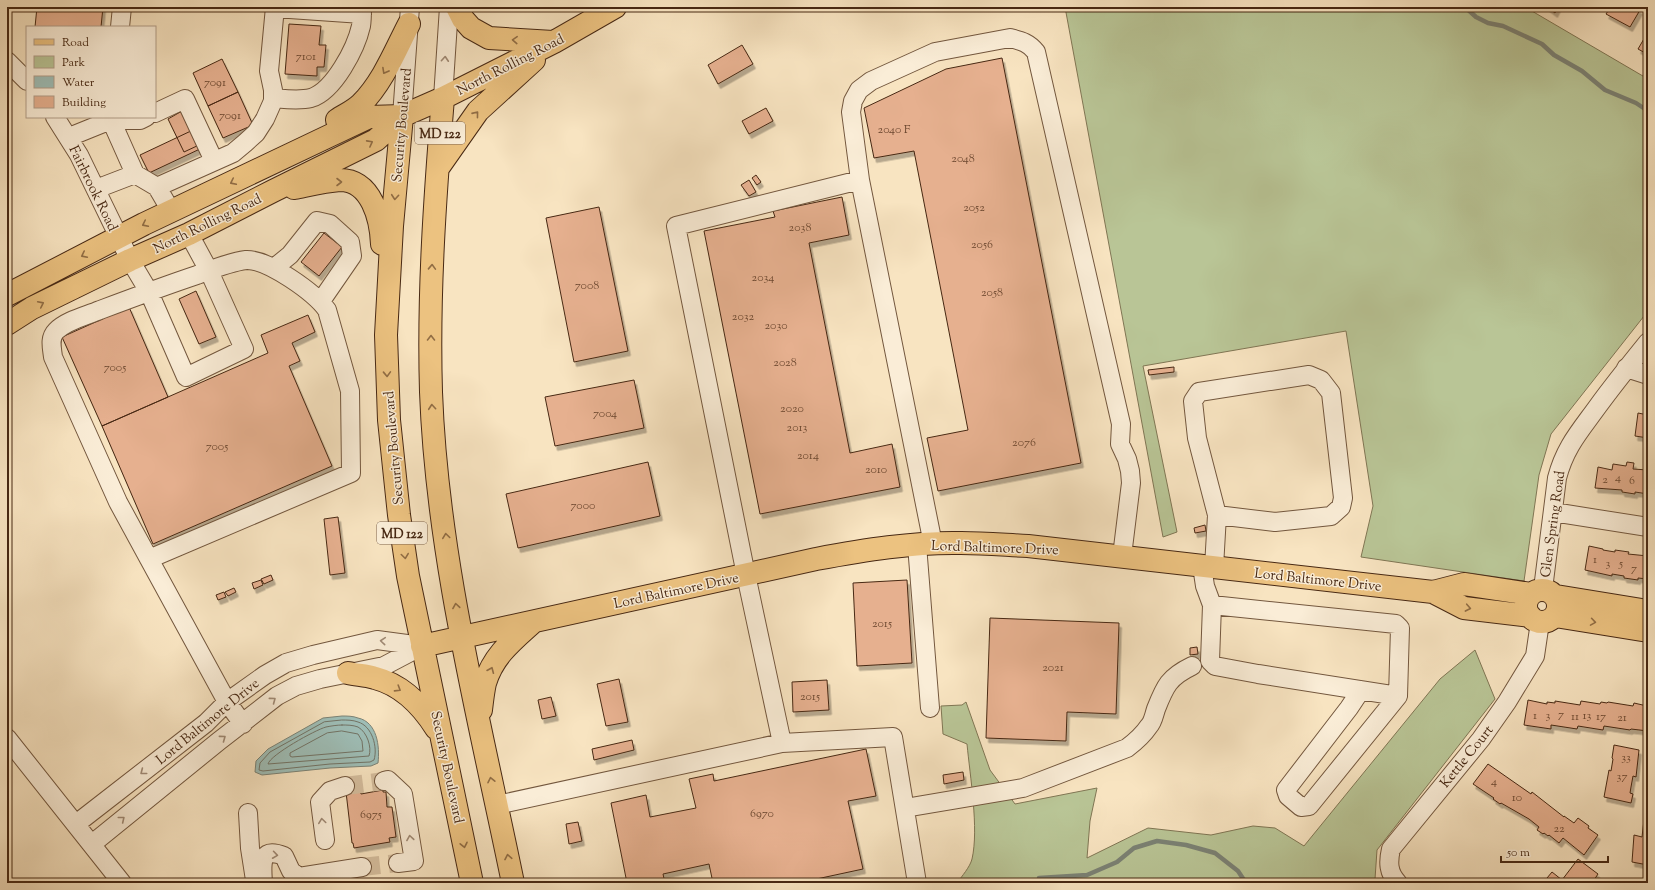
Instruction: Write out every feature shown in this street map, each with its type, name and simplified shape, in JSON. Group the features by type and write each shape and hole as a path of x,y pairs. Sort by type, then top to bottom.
{"main road":[{"path":"457,7 463,19 471,28 489,38 554,42"},
{"name":"North Rolling Road","path":"7,324 32,308 130,260 189,234 376,140 402,116 443,98 554,42 615,7"},
{"path":"257,170 360,105 384,74 409,15"},
{"path":"437,169 478,111 554,42"},
{"name":"MD 122","path":"443,98 437,169 430,306 431,394 442,510 462,637 513,883"},
{"name":"North Rolling Road","path":"7,295 171,211 369,117 402,116"},
{"name":"Security Boulevard","path":"402,116 392,226 386,335 389,420 399,515 408,576 472,883"},
{"path":"273,191 341,180 354,184 364,190 373,204 381,229 386,335"},
{"name":"Lord Baltimore Drive","path":"422,646 830,556 872,549 925,544 961,543 1028,546 1433,592 1464,584 1542,606 1648,631"},
{"name":"Lord Baltimore Drive","path":"1542,606 1648,611"},
{"path":"479,722 485,683 496,658 514,639 535,621"},
{"path":"348,673 376,678 394,686 411,698 425,711 442,738"}],"street":[{"path":"120,26 122,7"},
{"path":"157,187 233,153 256,132 265,118 274,98 269,71 275,7 362,11 361,25 356,43 334,79 324,91 312,98 301,100 274,98"},
{"path":"443,98 449,7"},
{"name":"Security Boulevard","path":"402,116 409,15"},
{"path":"930,708 925,544 860,180 851,112 853,100 859,90 871,81 935,52 1010,38 1022,41 1031,46 1036,52 1120,424 1120,444 1127,459 1130,471 1131,483 1122,556"},
{"path":"7,61 26,79"},
{"path":"156,113 185,99 214,161"},
{"name":"Fairbrook Road","path":"56,118 69,137 130,260 148,292 186,377 244,349 209,271"},
{"path":"69,137 111,120 140,120 144,118"},
{"path":"111,120 135,174 157,187 171,211"},
{"path":"241,146 257,170"},
{"path":"96,189 135,174"},
{"path":"782,742 746,575 676,226 860,180"},
{"path":"274,268 290,256 317,221 330,224 350,242 352,256 321,301"},
{"path":"189,234 209,271"},
{"path":"149,559 351,472 350,391 327,310 321,301 263,262 247,260 209,271 148,292 66,324 55,332 51,343 53,357 118,502 226,702 243,724"},
{"name":"Glen Spring Road","path":"1542,606 1557,478 1562,460 1568,447 1626,368 1648,342"},
{"path":"1626,368 1648,376"},
{"path":"1217,515 1275,522 1331,516 1341,507 1343,498 1331,393 1322,380 1310,375 1199,392 1193,401 1197,438 1217,515 1205,586 1212,605 1210,661 1214,666 1398,696"},
{"path":"1553,512 1648,527"},
{"path":"1212,605 1396,624 1400,628 1398,696 1309,806 1301,806 1288,796 1286,790 1361,690"},
{"name":"Kettle Court","path":"1398,883 1390,870 1388,858 1391,849 1481,739 1507,702 1535,656 1542,606"},
{"name":"Lord Baltimore Drive","path":"76,824 206,722 226,702 265,675 286,663 313,655 378,640 422,646"},
{"name":"Lord Baltimore Drive","path":"92,844 277,696 296,686 320,679 384,666 422,646"},
{"path":"905,808 1023,788 1127,748 1138,740 1150,726 1159,702 1170,680 1180,672 1192,666"},
{"path":"496,804 782,742 893,737 917,883"},
{"path":"7,738 122,883"},
{"path":"384,781 388,780 403,794 414,861 398,863"},
{"path":"325,840 320,802 330,791 345,786"},
{"path":"248,813 250,848 256,883"},
{"path":"263,883 262,863 264,857 269,853 276,853 284,856 291,871 299,877 362,867"}],"green space":[{"path":"1065,7 1525,7 1648,79 1648,311 1551,434 1539,475 1524,581 1361,557 1373,506 1346,331 1143,366 1177,532 1163,537"},
{"path":"1475,650 1495,699 1377,850 1375,879 1378,883 957,883 968,868 972,859 975,833 973,802 967,744 943,734 941,706 962,705 966,702 990,770 1015,804 1097,788 1090,821 1087,858 1148,828 1211,835 1253,826 1275,828 1304,846 1440,679"}],"water":[{"path":"342,716 356,717 369,724 378,742 378,763 371,766 330,768 262,775 255,772 256,761 268,749 323,718"}],"building":[{"path":"37,7 103,7 101,26 35,26"},
{"path":"1547,7 1558,7 1555,13"},
{"path":"1608,7 1635,7 1640,10 1630,27 1606,14"},
{"path":"289,24 321,26 319,45 326,45 324,67 317,67 317,76 285,74"},
{"path":"1648,32 1648,53 1647,54 1638,49"},
{"path":"742,45 753,64 718,84 708,65"},
{"path":"1002,58 1081,463 938,491 927,438 968,430 914,151 874,158 864,108 946,69"},
{"path":"222,59 238,92 208,106 193,73"},
{"path":"238,92 253,125 223,138 208,106"},
{"path":"766,108 773,121 749,134 742,121"},
{"path":"182,111 199,145 184,152 168,119"},
{"path":"193,130 202,148 149,173 140,155"},
{"path":"756,175 761,182 757,185 752,178"},
{"path":"749,180 756,192 749,196 741,185"},
{"path":"842,197 849,235 809,243 850,453 892,444 900,487 760,514 704,231 775,217 773,211"},
{"path":"599,207 628,351 574,362 546,218"},
{"path":"324,233 342,247 319,276 301,262"},
{"path":"196,291 216,337 199,344 179,299"},
{"path":"129,307 168,397 102,426 62,337"},
{"path":"308,315 315,332 292,343 300,361 289,366 332,466 153,544 102,426 268,353 261,335"},
{"path":"1174,367 1174,372 1149,375 1148,370"},
{"path":"634,380 644,428 555,446 545,397"},
{"path":"1638,413 1648,415 1648,438 1635,436"},
{"path":"648,462 660,516 518,548 506,494"},
{"path":"1627,462 1634,463 1633,469 1648,470 1648,494 1635,492 1635,494 1622,492 1622,490 1595,488 1598,467 1612,470 1613,464 1626,466"},
{"path":"338,517 345,573 330,575 324,519"},
{"path":"1205,525 1206,531 1195,533 1194,528"},
{"path":"1589,546 1603,550 1615,552 1615,550 1629,552 1628,554 1648,556 1648,579 1638,578 1638,580 1624,578 1624,576 1612,574 1612,576 1585,570"},
{"path":"271,575 273,580 264,584 261,579"},
{"path":"261,580 263,585 254,589 252,583"},
{"path":"907,580 912,663 857,666 853,583"},
{"path":"234,588 236,592 228,596 225,592"},
{"path":"224,592 226,597 218,600 216,595"},
{"path":"990,618 1119,623 1116,714 1067,712 1066,741 986,738"},
{"path":"1197,647 1198,654 1190,655 1190,648"},
{"path":"619,679 628,722 606,726 597,684"},
{"path":"827,680 829,710 793,712 792,682"},
{"path":"551,697 556,716 542,719 538,700"},
{"path":"1528,700 1547,704 1547,702 1555,703 1555,701 1580,705 1581,701 1600,704 1601,702 1608,702 1633,706 1634,703 1647,706 1648,704 1648,731 1604,726 1603,730 1578,726 1577,729 1551,725 1551,729 1524,725"},
{"path":"632,740 634,750 594,760 592,749"},
{"path":"1614,745 1639,750 1636,777 1633,776 1630,793 1633,794 1631,803 1604,797 1609,770 1611,771"},
{"path":"866,749 876,796 848,801 863,869 798,883 713,883 709,864 663,874 665,883 627,883 611,803 646,795 650,817 696,808 689,779 713,774 714,781"},
{"path":"1488,764 1531,794 1532,792 1564,817 1574,823 1578,818 1589,826 1588,828 1598,835 1584,855 1563,838 1559,843 1549,835 1543,834 1537,830 1539,827 1529,819 1501,803 1500,804 1493,799 1494,798 1473,784"},
{"path":"963,772 964,780 944,784 943,775"},
{"path":"360,790 361,794 383,790 383,792 386,792 387,807 392,807 396,837 389,838 390,842 354,848 352,843 346,792"},
{"path":"1645,811 1648,812 1648,865 1632,862 1634,835 1642,837"},
{"path":"578,822 582,841 569,844 566,824"},
{"path":"1578,859 1598,874 1592,883 1547,883 1549,879 1547,878 1552,872 1562,880"}],"waterway":[{"path":"1465,7 1476,17 1488,23 1503,26 1542,44 1554,55 1582,71 1605,90 1636,103 1648,111"},
{"path":"1039,878 1087,875 1117,862 1134,848 1157,841 1186,845 1215,853 1238,871 1246,883"}],"tunnel":[{"path":"345,786 384,781"},
{"path":"362,867 398,863"}]}
